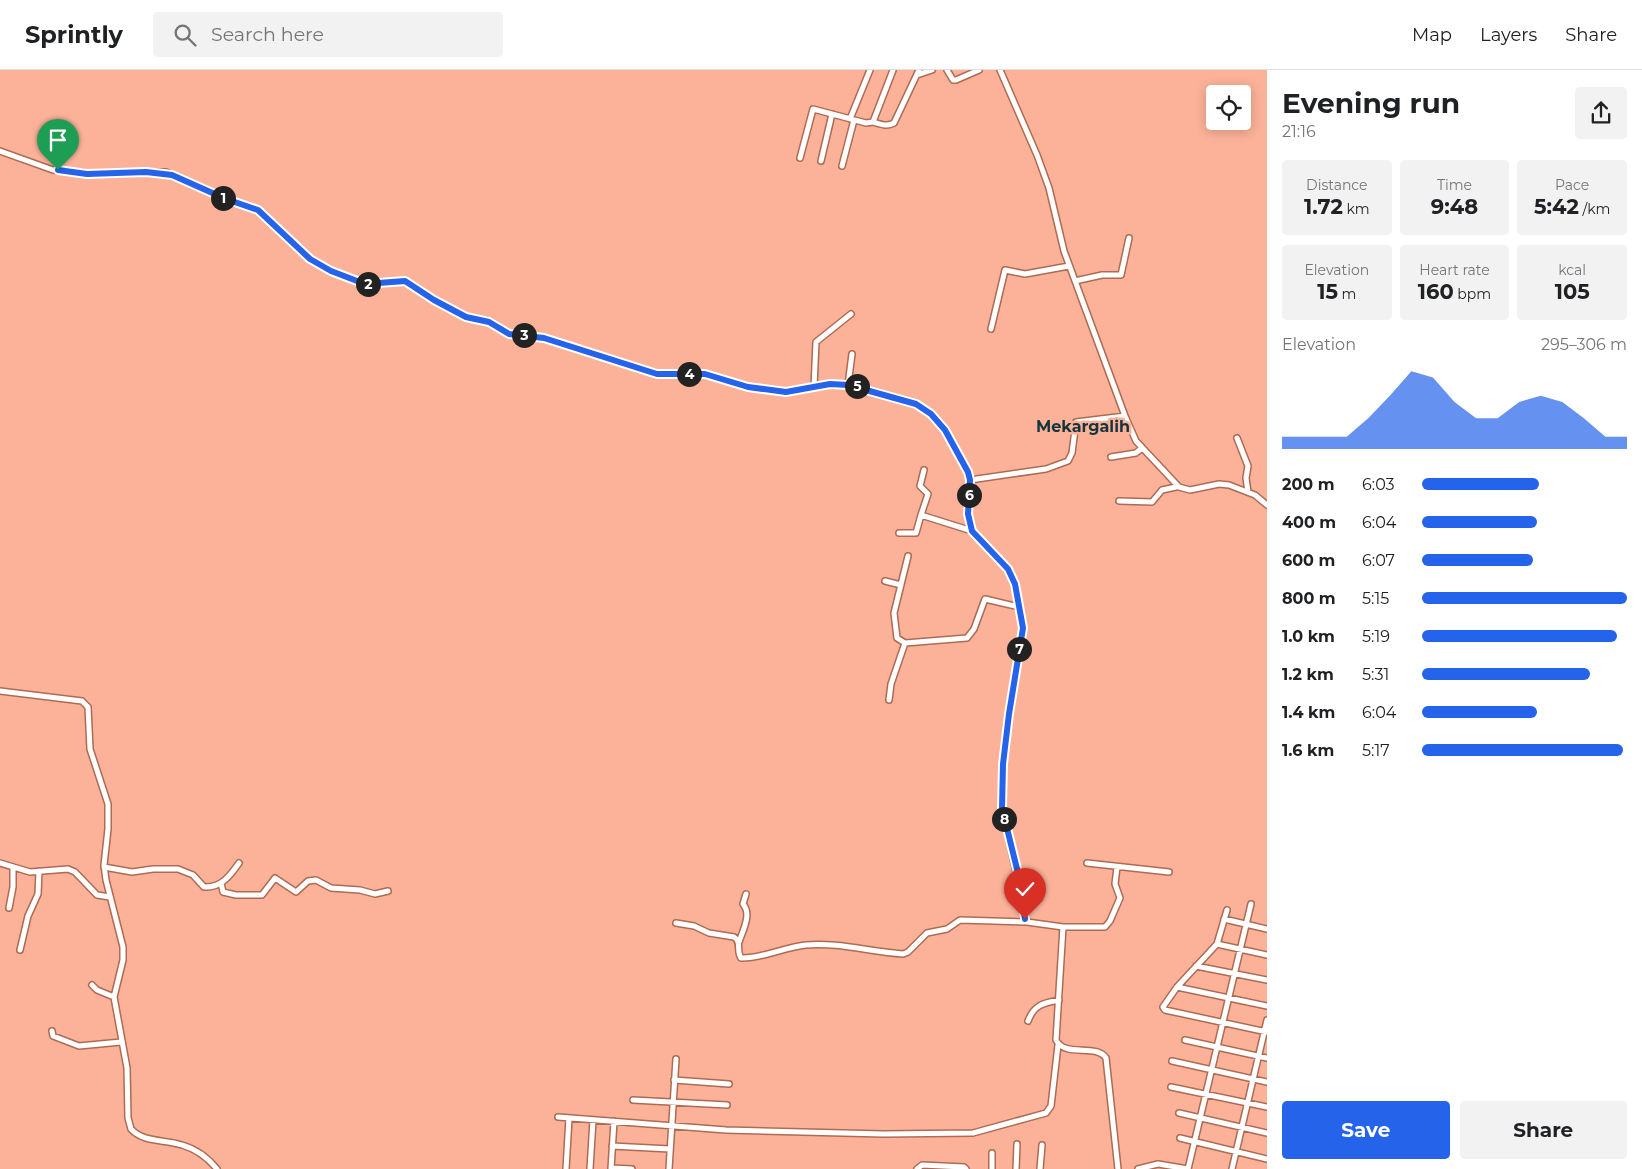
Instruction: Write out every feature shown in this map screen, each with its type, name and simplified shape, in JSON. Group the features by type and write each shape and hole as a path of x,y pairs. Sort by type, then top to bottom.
{"street":[{"path":"842,166 852,120 870,70"},
{"path":"873,122 893,70"},
{"path":"800,158 813,109 852,120 890,126 894,124 918,72 932,70"},
{"path":"947,70 953,80 972,71 979,70"},
{"path":"1000,70 1037,155 1075,281 1136,441 1178,487 1190,490 1219,484 1248,492 1267,505"},
{"path":"821,161 832,114"},
{"path":"0,151 53,170 92,174 166,172 226,199 258,210 310,259 331,271 365,284 405,281 434,300 466,317 489,322 509,334 544,338 657,374 705,374 748,387 786,392 830,384 848,385 870,389 924,408 945,430 970,480 968,514 972,531"},
{"path":"1075,281 1102,275 1121,275 1129,238"},
{"path":"991,329 1005,270 1025,274 1070,266"},
{"path":"814,387 816,342 851,314"},
{"path":"848,385 852,354"},
{"path":"970,480 1046,469 1068,461 1072,454 1076,422 1126,416"},
{"path":"1236,438 1248,466 1246,478 1248,492"},
{"path":"1111,457 1136,453 1142,448"},
{"path":"899,533 916,533 928,494 920,486 924,470"},
{"path":"1119,501 1152,502 1162,490 1176,487"},
{"path":"921,515 972,531 1008,569 1015,584 1022,635 1014,669 1003,764 1002,808 1026,922"},
{"path":"908,556 894,616 897,638 905,642 967,638 974,629 985,599 1019,607"},
{"path":"885,581 901,585"},
{"path":"889,700 891,684 905,642"},
{"path":"0,691 82,701 88,708 90,749 108,804 108,829 104,867 123,947 123,960 114,997 128,1083 128,1118 130,1129 146,1138 182,1145 210,1160 217,1169"},
{"path":"0,863 30,872 71,870 97,895 110,897"},
{"path":"104,867 132,872 153,869 178,869 193,875 204,887 221,883 229,878 239,863"},
{"path":"1087,863 1117,868 1170,872"},
{"path":"9,908 13,887 13,867"},
{"path":"746,894 743,904 747,910 747,916 739,942 741,958 749,959 779,949 827,944 903,954 908,952 927,933 947,929 960,920 1026,922 1062,928 1105,927 1110,921 1120,898 1114,882 1117,868"},
{"path":"20,950 28,916 38,894 39,871"},
{"path":"221,883 223,892 236,895 262,895 275,878 296,892 308,881 316,880 330,888 360,890 375,894 388,891"},
{"path":"1138,1169 1158,1164 1188,1169 1250,904"},
{"path":"1227,910 1218,944 1177,987 1164,1006 1165,1010 1266,1032"},
{"path":"1224,919 1267,929"},
{"path":"676,923 694,926 709,933 734,937 739,942"},
{"path":"558,1117 671,1126 811,1133 973,1133 1046,1113 1051,1106 1058,1045 1056,1040 1062,928"},
{"path":"1218,944 1267,955"},
{"path":"1196,966 1267,980"},
{"path":"92,985 97,990 114,997"},
{"path":"1177,987 1267,1006"},
{"path":"1028,1021 1032,1012 1039,1004 1059,1000"},
{"path":"1232,1169 1266,1032 1267,1020"},
{"path":"52,1030 53,1036 79,1046 121,1042"},
{"path":"1185,1040 1267,1058"},
{"path":"1058,1045 1100,1053 1106,1058 1118,1169"},
{"path":"668,1169 676,1060"},
{"path":"1172,1061 1267,1082"},
{"path":"674,1080 729,1084"},
{"path":"1171,1087 1267,1108"},
{"path":"633,1100 727,1106"},
{"path":"1179,1113 1267,1133"},
{"path":"566,1169 569,1118"},
{"path":"590,1169 593,1120"},
{"path":"614,1122 611,1168 632,1169"},
{"path":"1180,1138 1267,1158"},
{"path":"1016,1144 1016,1169"},
{"path":"1040,1169 1042,1145"},
{"path":"612,1146 670,1149"},
{"path":"992,1153 992,1169"},
{"path":"917,1169 922,1165 942,1168 964,1167 966,1169"}],"district":[{"name":"Mekargalih","path":"1083,426"}],"route":[{"path":"58,170 87,174 166,172 226,199 258,210 310,259 331,271 365,284 376,284 392,280 405,281 434,300 449,306 466,317 497,325 503,332 509,334 544,338 657,374 705,374 737,382 748,387 786,392 830,384 848,385 870,389 924,408 945,430 968,472 970,480 968,514 972,531 1008,569 1015,584 1018,597 1023,628 1014,669 1003,764 1002,808 1018,873 1025,919"}]}
